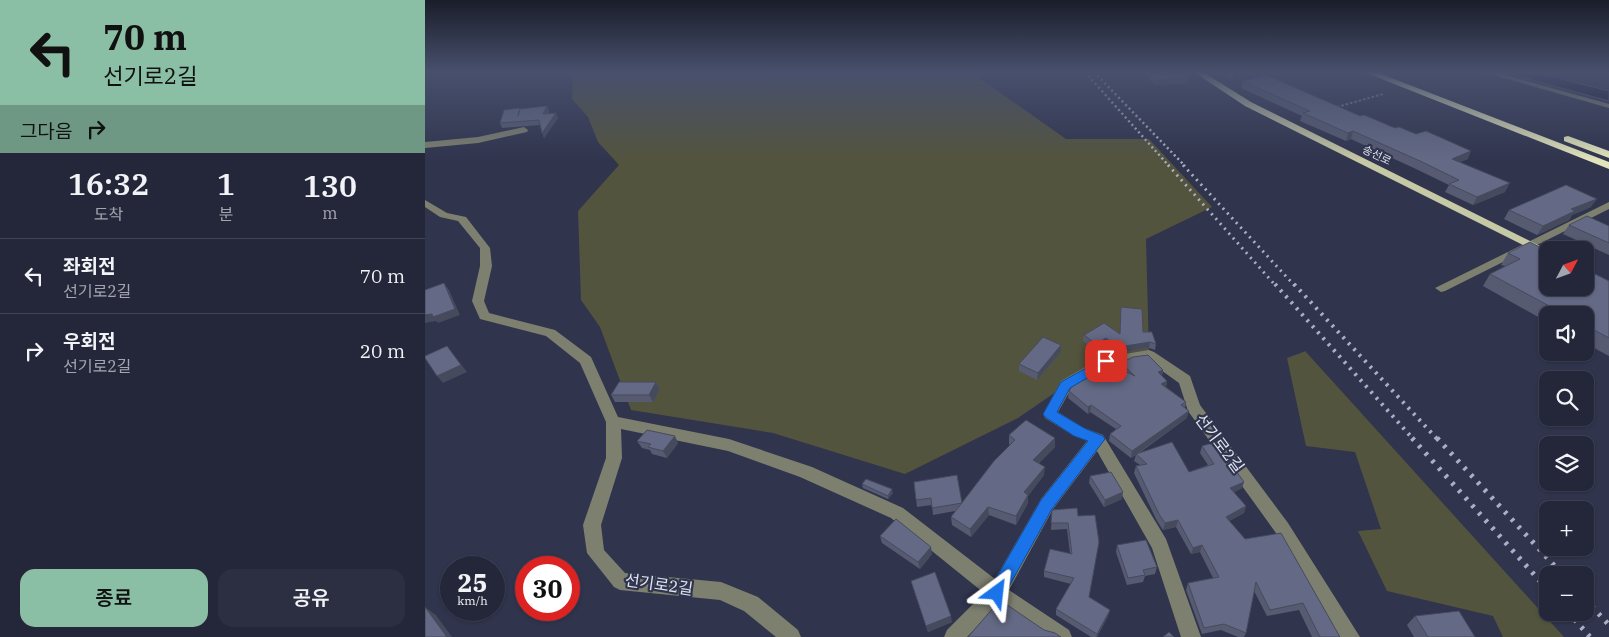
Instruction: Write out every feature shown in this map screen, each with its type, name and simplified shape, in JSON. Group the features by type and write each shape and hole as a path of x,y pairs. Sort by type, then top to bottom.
{"highway":[{"path":"1444,102 1609,166"},
{"path":"1469,102 1609,155"}],"main road":[{"name":"송선로","path":"1244,102 1539,250"}],"street":[{"path":"1594,102 1609,106"},
{"path":"425,145 478,140 524,130"},
{"name":"선기로2길","path":"425,203 444,215 462,219 485,248 486,266 479,301 484,316 550,333 586,360 606,410 613,422 614,458 592,525 596,553 620,581 721,591 751,604 791,637"},
{"path":"1441,288 1609,205"},
{"name":"선기로2길","path":"1098,439 1079,432 1050,414 1066,385 1106,361 1149,355 1185,380 1193,407 1282,528 1344,631 1350,637"},
{"path":"613,422 729,445 806,472 897,514 970,569 997,593 1062,637"},
{"path":"954,637 997,593 1047,504 1098,439 1160,545 1191,637"}],"path":[{"path":"1329,109 1355,102"}],"green space":[{"path":"574,102 1013,102 1066,139 1149,139 1212,207 1146,239 1149,355 1106,361 1066,385 1018,418 905,474 773,433 631,410 600,327 581,300 578,211 619,165 598,142 588,117"},
{"path":"1306,351 1539,609 1539,621 1550,621 1564,637 1503,637 1493,616 1387,591 1358,531 1381,529 1355,452 1306,446 1287,358"}],"building":[{"path":"1289,102 1327,102 1395,128 1399,127 1416,134 1426,131 1471,151 1452,159 1510,183 1477,197 1449,184 1459,180 1420,161 1353,131 1348,133 1303,113 1310,111"},
{"path":"547,106 543,114 556,113 542,133 539,120 500,123 504,110 520,108 518,116 520,109"},
{"path":"1566,185 1597,199 1571,209 1575,211 1543,226 1509,210"},
{"path":"1587,216 1609,226 1609,243 1569,225"},
{"path":"1530,242 1539,247 1539,296 1594,296 1594,274 1609,281 1609,338 1594,330 1594,306 1549,306 1490,274 1520,259 1508,253"},
{"path":"444,283 455,309 433,317 432,314 425,315 425,290"},
{"path":"1121,307 1142,309 1143,332 1152,332 1156,344 1150,342 1119,347 1106,338 1096,344 1084,335 1104,323 1120,334"},
{"path":"1043,337 1061,345 1038,373 1019,364"},
{"path":"447,346 461,365 437,376 425,356"},
{"path":"1148,355 1163,370 1158,372 1167,381 1161,384 1186,402 1181,405 1189,411 1132,451 1110,434 1121,426 1091,405 1088,407 1069,391 1073,384 1089,374 1093,377 1120,369 1135,376 1121,363 1133,357"},
{"path":"619,382 656,382 649,395 611,395"},
{"path":"1026,420 1055,438 1033,460 1045,467 1024,492 1028,495 1016,516 988,507 970,529 951,517 994,461 1015,440 1009,435"},
{"path":"647,430 675,436 663,451 648,447 651,444 637,441"},
{"path":"1172,442 1189,472 1214,464 1202,446 1215,442 1244,482 1230,488 1246,506 1226,517 1245,539 1281,533 1340,637 1320,637 1303,603 1270,610 1256,582 1246,633 1224,624 1204,628 1188,583 1219,577 1202,545 1193,548 1178,520 1165,523 1136,466 1147,464 1136,454"},
{"path":"1111,472 1123,492 1105,500 1090,476"},
{"path":"957,475 962,503 932,508 931,498 916,500 914,482"},
{"path":"866,479 892,489 888,496 862,484"},
{"path":"1077,508 1078,516 1095,515 1099,542 1089,597 1110,610 1097,634 1056,609 1074,578 1044,571 1050,549 1072,554 1068,523 1051,523 1052,510"},
{"path":"896,519 931,547 918,562 880,536"},
{"path":"1146,540 1157,567 1143,570 1145,575 1128,578 1117,545"},
{"path":"935,572 951,616 926,626 911,581"},
{"path":"1000,600 1044,630 1061,637 968,637"},
{"path":"425,607 447,637 425,637"},
{"path":"1459,611 1475,637 1428,637 1415,616"},
{"path":"1169,632 1174,637 1163,637"}],"railway":[{"path":"1112,102 1169,166"},
{"path":"1123,102 1185,166"},
{"path":"1168,165 1276,286"},
{"path":"1183,165 1295,286"},
{"path":"1275,284 1414,440"},
{"path":"1294,284 1438,440"},
{"path":"1412,438 1539,580"},
{"path":"1437,438 1555,566"},
{"path":"1594,609 1609,625"},
{"path":"1576,621 1590,637"}],"route":[{"path":"997,593 1047,504 1073,468 1098,439 1079,432 1050,414 1066,385 1106,361"}]}
